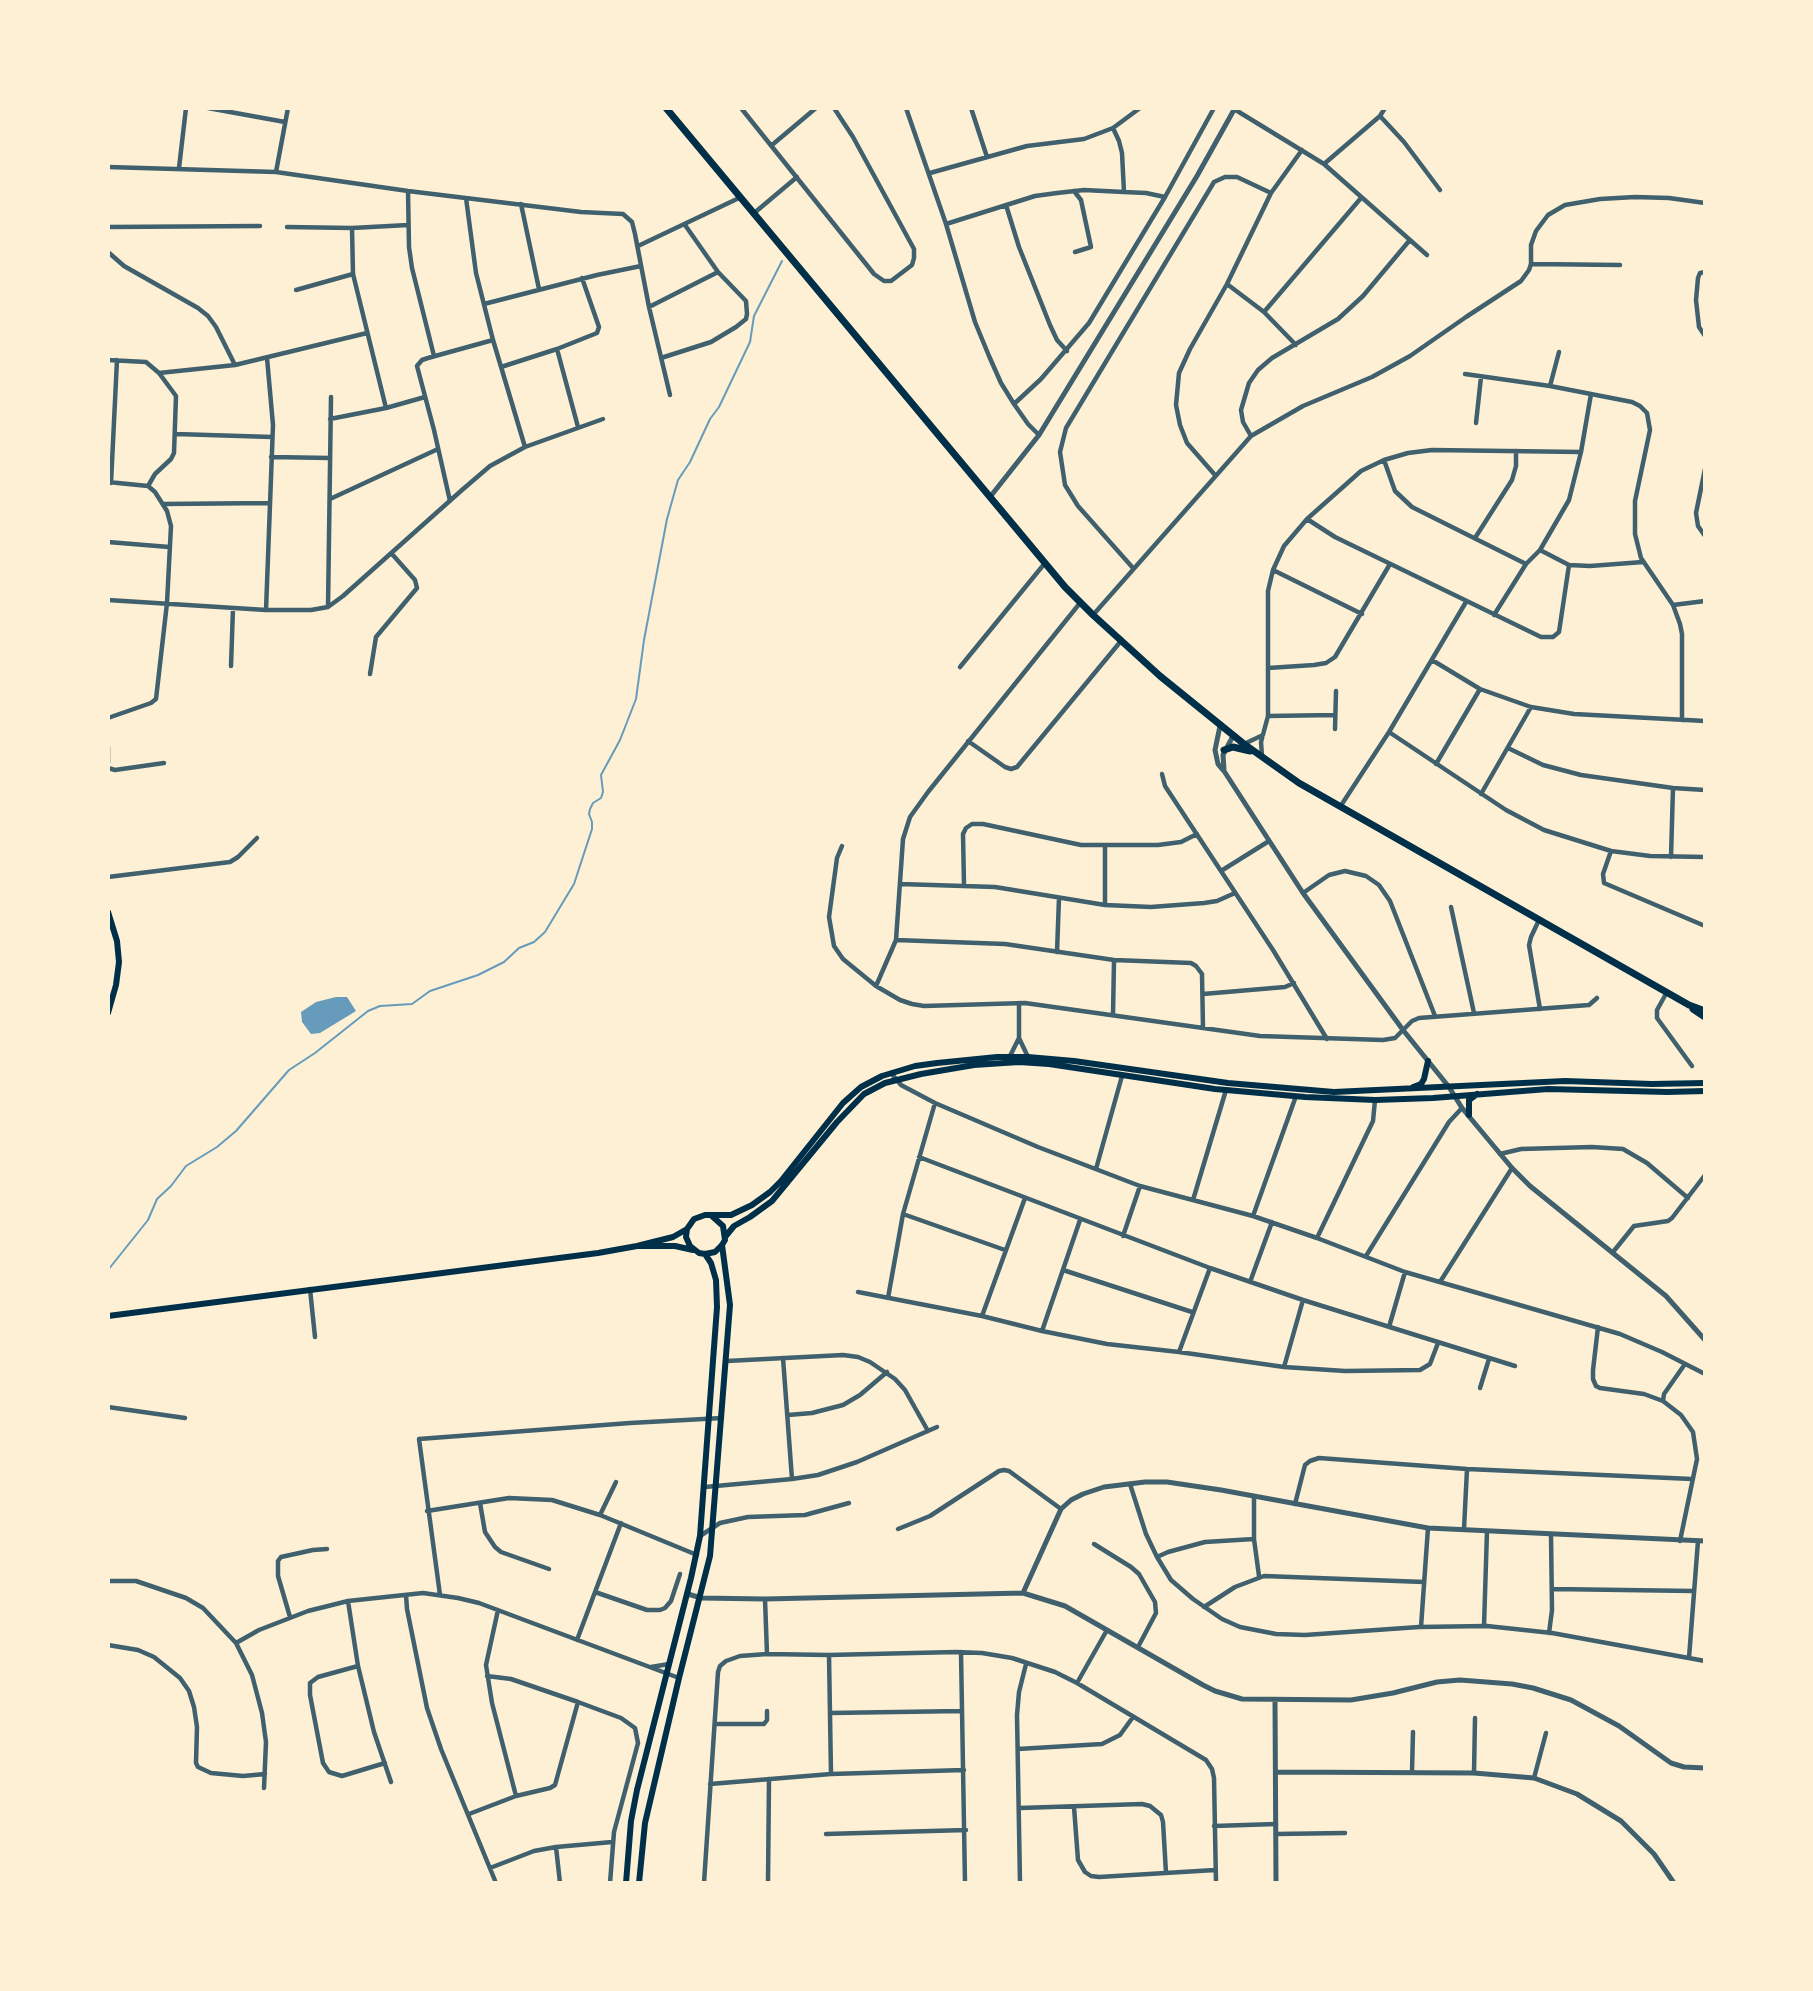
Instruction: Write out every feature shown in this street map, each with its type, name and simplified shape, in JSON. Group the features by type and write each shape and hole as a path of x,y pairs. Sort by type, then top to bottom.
{"main road":[{"path":"666,108 1045,563 1080,603 1160,676 1282,773 1667,992 1705,1017"},
{"path":"1224,750 1233,747 1255,753"},
{"path":"108,912 117,941 119,962 116,985 108,1013"},
{"path":"1689,1005 1705,1011"},
{"path":"108,1316 546,1260 637,1246 678,1235 687,1229 697,1217 731,1215 752,1205 770,1192 852,1094 868,1083 891,1073 926,1064 1010,1056 1028,1057 1298,1091 1334,1092 1565,1081 1705,1083"},
{"path":"1407,1089 1421,1084 1426,1074 1428,1061"},
{"path":"637,1246 675,1246 705,1254 715,1252 734,1226 772,1201 837,1122 864,1094 873,1088 896,1081 974,1065 1019,1062 1226,1090 1375,1100 1564,1088 1667,1092 1705,1091"},
{"path":"1468,1115 1469,1100 1478,1094"},
{"path":"712,1216 721,1222 726,1237"},
{"path":"687,1229 687,1242 693,1250"},
{"path":"639,1883 645,1823 679,1678 701,1598 714,1526 730,1305 722,1245"},
{"path":"626,1883 637,1790 668,1674 700,1536 717,1296 714,1272 705,1254"}],"street":[{"path":"179,168 186,108"},
{"path":"208,108 285,122"},
{"path":"276,172 288,108"},
{"path":"741,108 874,274 887,282 909,269 914,258 912,244 834,108"},
{"path":"772,145 816,108"},
{"path":"906,108 930,173 975,322 1001,383 1028,424 1039,435"},
{"path":"971,108 987,157"},
{"path":"930,173 1047,142 1084,139 1113,128 1140,108"},
{"path":"1014,404 1066,351 1089,323 1165,197 1214,108"},
{"path":"1324,164 1380,116 1385,108"},
{"path":"990,497 1039,435 1185,195 1234,109 1324,164 1427,255"},
{"path":"1380,116 1404,142 1440,190"},
{"path":"1113,128 1122,153 1124,192"},
{"path":"1215,475 1195,453 1183,434 1177,415 1176,393 1179,373 1227,284 1271,193 1302,150"},
{"path":"108,167 276,172 581,212 623,214 632,222 670,395"},
{"path":"753,214 797,177"},
{"path":"1133,568 1089,519 1069,492 1061,465 1062,439 1072,418 1214,182 1225,177 1237,177 1271,193"},
{"path":"408,191 412,268 431,357"},
{"path":"946,224 1035,196 1074,191 1124,192 1165,197"},
{"path":"1074,191 1081,200 1091,247 1075,252"},
{"path":"466,198 470,237 484,304 525,447"},
{"path":"638,246 739,198"},
{"path":"1264,312 1361,198"},
{"path":"1093,615 1251,436 1303,406 1372,377 1410,356 1521,281 1531,264 1531,245 1536,231 1548,215 1565,205 1600,199 1669,198 1705,203"},
{"path":"521,204 539,289"},
{"path":"1006,205 1019,247 1050,325 1066,351"},
{"path":"287,227 352,228 408,225"},
{"path":"661,358 711,342 746,319 748,310 746,302 718,272 685,225"},
{"path":"108,227 260,226"},
{"path":"352,228 353,274 386,408"},
{"path":"1251,436 1243,422 1241,410 1249,383 1258,370 1272,358 1331,325 1363,296 1409,241"},
{"path":"108,252 124,266 208,316 235,364"},
{"path":"1531,264 1620,265"},
{"path":"484,304 582,278 641,266"},
{"path":"649,307 718,272"},
{"path":"1703,273 1697,281 1697,312 1700,330 1705,336"},
{"path":"296,290 353,274"},
{"path":"501,367 557,349 599,331 582,278"},
{"path":"1227,284 1264,312 1296,345"},
{"path":"159,373 267,358 367,333"},
{"path":"450,501 417,366 422,360 493,340"},
{"path":"557,349 578,427"},
{"path":"1550,386 1559,352"},
{"path":"266,610 272,457 272,399 267,358"},
{"path":"108,360 143,361 159,373 176,396 176,434 173,456 155,474 148,486"},
{"path":"108,718 151,703 156,699 167,603 171,520 155,492 148,486 110,482 117,360"},
{"path":"1465,374 1550,386 1632,402 1647,413 1648,440 1635,501 1637,549 1643,562 1673,605 1682,634 1682,720"},
{"path":"1476,423 1481,377"},
{"path":"1494,615 1526,564 1540,550 1569,500 1581,452 1591,394"},
{"path":"328,607 331,397"},
{"path":"330,419 386,408 425,397"},
{"path":"108,600 266,610 311,610 328,607 392,554 480,474 525,447 603,419"},
{"path":"176,434 272,437"},
{"path":"330,499 438,449"},
{"path":"1262,758 1261,746 1268,717 1268,591 1284,546 1307,519 1361,471 1384,460 1408,453 1432,450 1581,452"},
{"path":"1475,538 1512,480 1516,466 1516,451"},
{"path":"272,457 330,458"},
{"path":"1384,460 1395,491 1405,502 1420,512 1526,564"},
{"path":"1705,469 1696,513 1698,526 1705,536"},
{"path":"163,504 269,503"},
{"path":"1307,519 1335,537 1541,637 1553,637 1560,628 1569,565"},
{"path":"108,542 169,547"},
{"path":"1540,550 1569,565 1590,566 1643,562"},
{"path":"370,674 376,637 416,590 415,580 392,554"},
{"path":"960,667 1045,563"},
{"path":"1268,668 1314,665 1330,661 1342,648 1390,564"},
{"path":"1274,570 1362,614"},
{"path":"1673,605 1705,601"},
{"path":"1340,807 1389,732 1466,602"},
{"path":"876,986 896,940 903,839 910,817 1080,603"},
{"path":"231,666 233,608"},
{"path":"969,741 1005,766 1011,769 1017,767 1121,641"},
{"path":"1432,660 1480,689 1531,707 1574,714 1705,721"},
{"path":"1436,764 1480,689"},
{"path":"1335,729 1336,691"},
{"path":"1481,794 1531,707"},
{"path":"1268,717 1335,715"},
{"path":"1220,726 1215,755 1218,764 1303,893 1403,1030 1455,1095 1462,1108 1512,1168 1548,1201 1666,1296 1705,1340"},
{"path":"1389,732 1481,794 1533,825 1611,851 1671,857 1705,857"},
{"path":"1244,744 1263,735"},
{"path":"1224,771 1222,760 1224,750 1233,736"},
{"path":"108,747 108,763"},
{"path":"1508,748 1543,765 1581,775 1673,788 1705,790"},
{"path":"108,768 115,770 164,763"},
{"path":"1162,774 1165,786 1294,983 1327,1039"},
{"path":"1671,857 1673,788"},
{"path":"964,885 963,834 972,824 983,824 1081,844 1158,845 1181,842 1197,834"},
{"path":"108,877 230,862 238,858 257,838"},
{"path":"1221,871 1269,841"},
{"path":"1105,845 1105,905"},
{"path":"842,846 837,858 829,917 830,935 834,946 843,959 876,986 900,1000 924,1006 1018,1003 1260,1036 1388,1039 1395,1038 1414,1019 1589,1005 1597,998"},
{"path":"1611,851 1603,874 1603,881 1609,886 1705,926"},
{"path":"1303,893 1329,875 1345,871 1366,876 1379,885 1390,901 1435,1016"},
{"path":"900,884 995,887 1105,905 1151,907 1217,901 1236,893"},
{"path":"1057,952 1059,898"},
{"path":"1451,907 1474,1013"},
{"path":"1539,920 1529,945 1540,1009"},
{"path":"896,940 1005,944 1114,960 1191,963 1199,968 1202,974 1203,1028"},
{"path":"1113,1015 1114,960"},
{"path":"1203,994 1285,987 1294,983"},
{"path":"1667,992 1657,1010 1657,1018 1692,1066"},
{"path":"1018,1003 1019,1038 1028,1057"},
{"path":"1010,1056 1019,1038"},
{"path":"891,1073 896,1081 935,1103 1038,1147 1140,1186 1272,1221 1405,1272 1598,1327 1642,1342 1705,1374"},
{"path":"1095,1169 1122,1076"},
{"path":"1193,1200 1226,1090"},
{"path":"1253,1216 1296,1096"},
{"path":"1317,1238 1373,1121 1375,1100"},
{"path":"888,1298 903,1214 935,1103"},
{"path":"1366,1256 1449,1122 1462,1108"},
{"path":"1500,1154 1521,1149 1592,1147 1623,1149 1647,1163 1688,1198"},
{"path":"919,1157 1210,1268 1389,1328 1515,1366"},
{"path":"1440,1282 1512,1168"},
{"path":"1613,1252 1634,1227 1668,1221 1672,1218 1705,1175"},
{"path":"1124,1236 1140,1186"},
{"path":"982,1316 1025,1198"},
{"path":"903,1214 1005,1250"},
{"path":"1042,1331 1080,1220"},
{"path":"1250,1282 1272,1221"},
{"path":"1179,1352 1210,1268"},
{"path":"1062,1270 1192,1312"},
{"path":"1389,1328 1405,1272"},
{"path":"310,1289 315,1337"},
{"path":"858,1292 982,1316 1107,1344 1284,1367 1344,1371 1420,1370 1431,1364 1438,1343"},
{"path":"1284,1367 1303,1300"},
{"path":"1598,1327 1593,1370 1596,1386 1644,1394 1664,1401 1681,1415 1693,1432 1697,1458 1680,1541"},
{"path":"726,1361 843,1355 858,1357 887,1372 905,1390 928,1431"},
{"path":"783,1358 792,1479"},
{"path":"1480,1388 1489,1359"},
{"path":"1664,1401 1664,1394 1685,1364"},
{"path":"788,1415 812,1413 843,1405 860,1395 887,1372"},
{"path":"108,1407 185,1418"},
{"path":"440,1595 418,1439 722,1418"},
{"path":"705,1487 818,1475 848,1465 937,1427"},
{"path":"1295,1504 1305,1465 1313,1459 1467,1469 1692,1479"},
{"path":"1464,1529 1467,1469"},
{"path":"898,1529 930,1516 1004,1470 1009,1471 1061,1509"},
{"path":"600,1515 616,1482"},
{"path":"1023,1593 1061,1509 1071,1500 1104,1487 1167,1482 1428,1528 1702,1541 1694,1591 1689,1658"},
{"path":"1130,1484 1140,1518 1157,1557 1171,1580 1222,1620 1240,1627 1276,1634 1305,1635 1421,1627 1484,1626 1549,1633 1705,1661"},
{"path":"1254,1496 1254,1539 1259,1576"},
{"path":"427,1511 509,1498 552,1500 600,1515 697,1555"},
{"path":"480,1503 485,1532 495,1547 509,1555 549,1569"},
{"path":"700,1536 714,1526 748,1517 805,1515 849,1503"},
{"path":"578,1640 621,1523"},
{"path":"1421,1627 1428,1528"},
{"path":"1484,1626 1487,1531"},
{"path":"1549,1633 1552,1589 1551,1534"},
{"path":"1157,1557 1204,1542 1254,1539"},
{"path":"1094,1544 1139,1574 1155,1602 1156,1613 1138,1647"},
{"path":"290,1617 278,1576 278,1561 281,1557 327,1549"},
{"path":"595,1592 647,1610 660,1610 671,1601 680,1574"},
{"path":"1204,1607 1235,1587 1259,1576 1424,1582"},
{"path":"108,1581 136,1581 186,1598 203,1608 236,1643 252,1675 262,1713 266,1742 264,1788"},
{"path":"1552,1589 1694,1591"},
{"path":"687,1594 701,1598 765,1599 1023,1593 1065,1606 1215,1691 1242,1700 1351,1700 1437,1682 1476,1680 1512,1684 1533,1688 1571,1701 1619,1726 1671,1763 1684,1767 1705,1768"},
{"path":"406,1594 427,1708 441,1749 496,1883"},
{"path":"236,1643 290,1617 348,1601 406,1594 440,1595 498,1610 679,1678"},
{"path":"765,1599 767,1654"},
{"path":"348,1601 358,1666 391,1782"},
{"path":"498,1610 488,1653 487,1676 500,1738 516,1796"},
{"path":"1077,1683 1107,1630"},
{"path":"108,1645 138,1650 154,1657 180,1678 189,1691 194,1707 198,1767 212,1773 243,1776 265,1774"},
{"path":"961,1652 966,1830 965,1883"},
{"path":"704,1883 720,1666 732,1657 767,1654 961,1652 1012,1658 1055,1672 1206,1760 1212,1769 1214,1778 1216,1883"},
{"path":"829,1655 831,1774"},
{"path":"648,1667 670,1663"},
{"path":"1020,1883 1019,1692 1026,1664"},
{"path":"358,1666 318,1677 310,1683 310,1695 323,1763 329,1772 342,1776 385,1763"},
{"path":"487,1676 511,1679 578,1702 621,1718 635,1728 638,1743 612,1842 610,1883"},
{"path":"1275,1701 1276,1883"},
{"path":"469,1814 516,1796 555,1785 578,1702"},
{"path":"715,1724 764,1724 767,1720 767,1711"},
{"path":"830,1713 962,1711"},
{"path":"1018,1749 1102,1744 1120,1735 1133,1717"},
{"path":"1474,1773 1475,1718"},
{"path":"1412,1772 1413,1732"},
{"path":"1534,1778 1546,1733"},
{"path":"710,1784 831,1774 964,1770"},
{"path":"1276,1772 1474,1773 1534,1778 1577,1794 1621,1821 1654,1854 1674,1883"},
{"path":"768,1883 769,1779"},
{"path":"1020,1808 1142,1804 1156,1809 1163,1822 1166,1873"},
{"path":"1074,1806 1078,1860 1085,1872 1099,1877 1215,1870"},
{"path":"1214,1826 1276,1824"},
{"path":"826,1834 966,1830"},
{"path":"1276,1834 1344,1833"},
{"path":"490,1868 516,1857 556,1847 612,1842"},
{"path":"556,1847 560,1883"}],"water":[{"path":"347,997 356,1011 320,1033 311,1034 302,1022 301,1012 316,1002"}],"waterway":[{"path":"108,1270 148,1220 157,1199 171,1186 186,1166 217,1147 236,1131 289,1070 315,1053 368,1011 380,1006 412,1004 430,991 478,975 504,962 519,948 534,942 545,932 574,884 592,829 590,809 593,803 601,798 603,792 601,775 620,740 636,699 644,640 667,519 678,480 690,462 710,419 719,407 750,342 754,316 782,261"}]}
